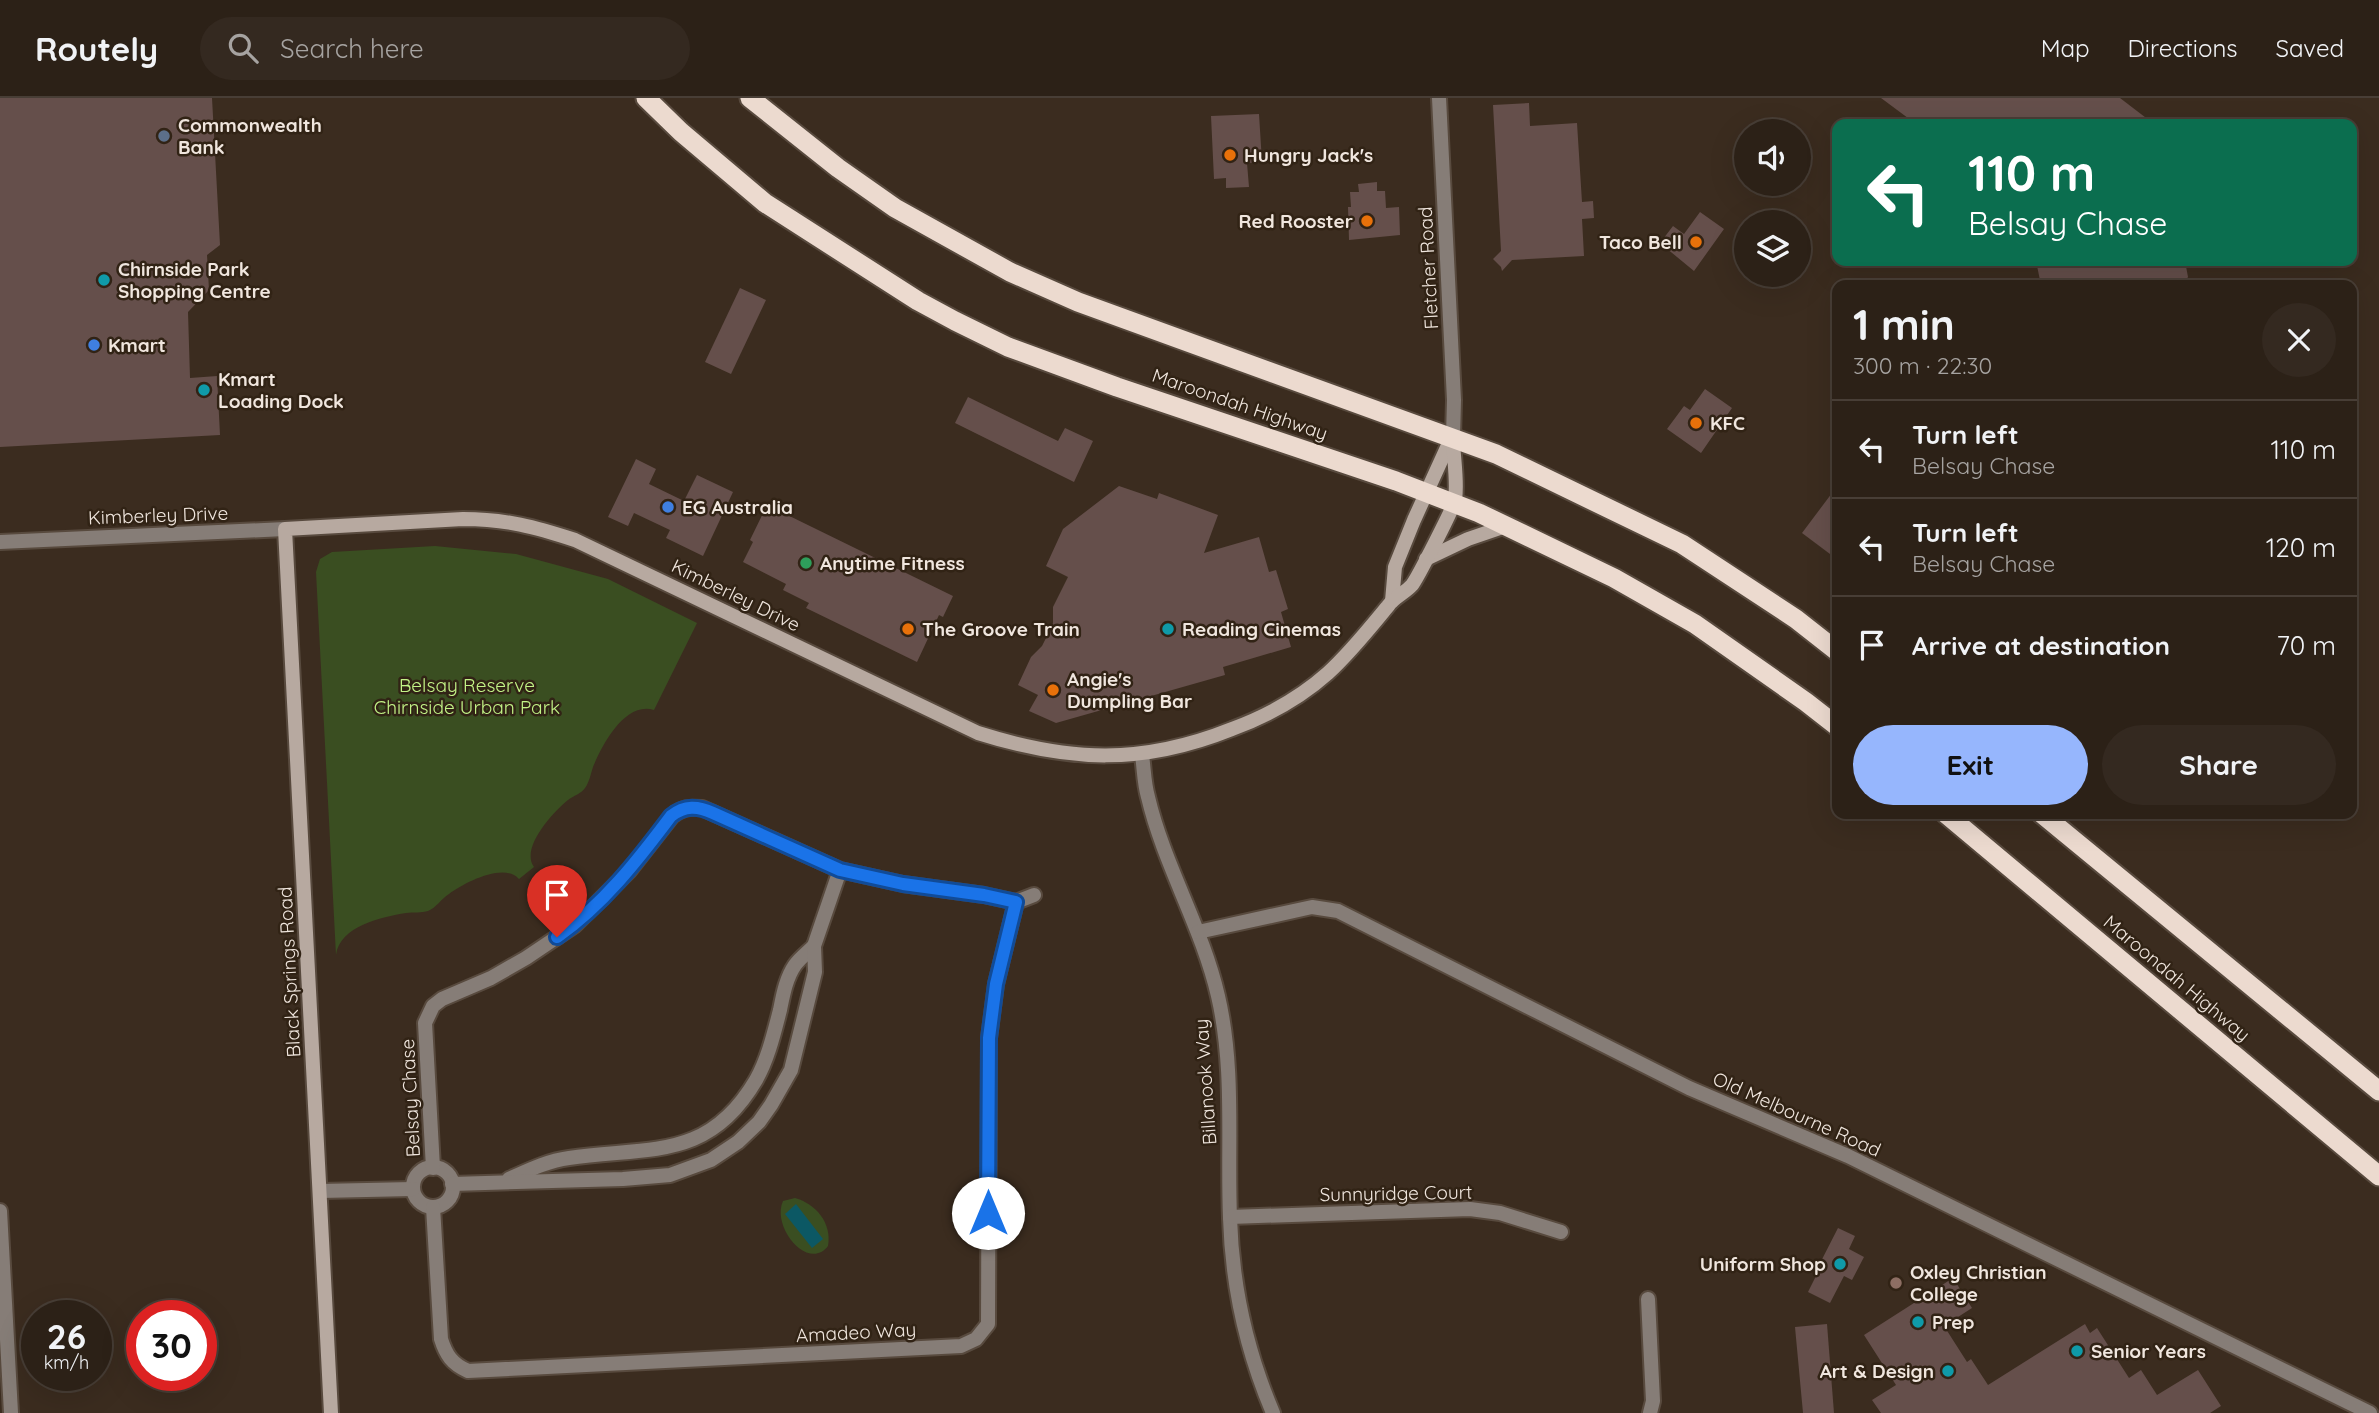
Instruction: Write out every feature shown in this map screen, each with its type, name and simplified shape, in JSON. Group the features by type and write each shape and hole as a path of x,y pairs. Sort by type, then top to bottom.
{"highway":[{"name":"Maroondah Highway","path":"646,98 681,132 765,203 918,301 955,321 1008,347 1117,387 1427,492 1506,526 1614,578 1695,624 1832,722"},
{"name":"Maroondah Highway","path":"750,98 838,168 895,208 1010,272 1078,302 1452,437 1518,464 1682,544 1796,619 1832,647"},
{"name":"Maroondah Highway","path":"1952,819 2379,1176"},
{"path":"2048,819 2379,1091"}],"main road":[{"path":"1392,601 1395,567 1452,437"},
{"name":"Kimberley Drive","path":"285,528 463,519 488,519 527,525 575,540 978,733 1018,746 1063,753 1142,755 1199,742 1246,724 1289,703 1327,674 1361,640 1392,601 1412,585 1455,503 1452,437"},
{"path":"1426,559 1468,539 1506,526"},
{"name":"Black Springs Road","path":"285,528 331,1413"}],"street":[{"name":"Fletcher Road","path":"1439,98 1453,387 1452,437"},
{"name":"Kimberley Drive","path":"0,542 285,528"},
{"name":"Billanook Way","path":"1142,755 1147,795 1161,840 1198,932 1218,996 1228,1076 1232,1258 1239,1303 1273,1413"},
{"name":"Belsay Chase","path":"433,1168 425,1023 433,1006 442,999 491,978 575,925 629,871 671,816 679,810 702,808 840,870 903,884 1016,902"},
{"path":"452,1184 670,1175 711,1160 738,1142 759,1122 791,1070 815,972 814,946 840,870"},
{"path":"1016,902 1034,895"},
{"name":"Amadeo Way","path":"433,1207 441,1339 446,1355 453,1363 468,1371 961,1346 976,1339 988,1324 989,1038 996,984 1016,902"},
{"name":"Old Melbourne Road","path":"1198,932 1312,907 1338,911 1689,1088 1848,1156 2370,1413"},
{"path":"505,1181 543,1164 568,1158 636,1153 671,1147 697,1137 719,1123 740,1103 757,1079 768,1055 786,983 795,965 814,946"},
{"path":"433,1168 448,1175 452,1184 448,1200 433,1207 417,1200 413,1189 419,1174 433,1168"},
{"path":"320,1191 413,1189"},
{"name":"Sunnyridge Court","path":"1230,1217 1470,1209 1500,1213 1561,1232"},
{"path":"0,1211 11,1413"},
{"path":"1648,1299 1653,1401 1650,1413"}],"green space":[{"name":"Belsay Reserve Chirnside Urban Park","path":"435,546 516,554 608,579 697,623 654,710 643,709 624,718 597,758 585,788 562,806 540,831 531,850 534,867 519,879 512,874 494,873 474,880 449,894 428,911 374,920 345,937 336,955 316,572 320,559 332,552"},
{"path":"795,1198 810,1205 825,1222 828,1246 820,1253 811,1254 802,1250 787,1234 782,1223 783,1201"}],"water":[{"path":"796,1204 823,1239 812,1248 785,1214"}],"building":[{"name":"Chirnside Park Shopping Centre","path":"0,98 212,98 220,245 207,255 209,290 188,312 190,378 217,376 220,435 0,447"},
{"path":"1881,98 2120,98 2147,119 1909,119"},
{"path":"1529,103 1530,126 1577,123 1582,202 1593,201 1594,218 1582,219 1584,256 1512,260 1502,271 1493,259 1501,251 1493,105"},
{"name":"Hungry Jack's","path":"1259,114 1262,162 1247,163 1249,187 1226,188 1226,178 1214,179 1211,116"},
{"name":"Red Rooster","path":"1377,182 1377,191 1385,191 1386,208 1399,207 1400,235 1349,240 1350,192 1359,192 1358,184"},
{"name":"Taco Bell","path":"1700,212 1724,229 1694,271 1660,243 1673,226 1684,234"},
{"path":"2037,266 2186,266 2188,277 2186,280 2040,280"},
{"path":"740,288 766,300 731,374 705,362"},
{"name":"KFC","path":"1705,389 1732,408 1701,453 1667,429 1684,406 1690,410"},
{"path":"968,397 1058,441 1065,428 1093,441 1074,482 955,423"},
{"path":"636,459 656,469 649,484 684,501 697,475 733,492 703,556 666,538 670,530 634,513 628,526 608,517"},
{"name":"Reading Cinemas","path":"1119,486 1157,499 1159,493 1218,515 1204,553 1259,537 1269,572 1276,570 1288,609 1281,612 1291,647 1223,667 1225,675 1056,723 1029,711 1038,695 1018,685 1031,657 1047,636 1053,623 1053,607 1068,577 1046,566 1063,529"},
{"path":"1832,493 1832,556 1802,533"},
{"path":"767,505 953,596 943,617 939,615 917,662 806,608 809,603 783,590 786,584 743,562"},
{"name":"Uniform Shop","path":"1838,1228 1855,1236 1849,1249 1864,1257 1852,1280 1844,1276 1830,1303 1808,1292"},
{"path":"1953,1278 1972,1308 1944,1326 1967,1362 1971,1359 1988,1385 2085,1324 2090,1333 2097,1328 2129,1378 2141,1370 2157,1395 2198,1370 2221,1406 2210,1413 1881,1413 1872,1400 1896,1385 1864,1335"},
{"path":"1827,1324 1834,1413 1803,1413 1795,1327"}],"place":[{"name":"Commonwealth Bank","path":"164,136"},
{"name":"Hungry Jack's","path":"1230,155"},
{"name":"Red Rooster","path":"1367,221"},
{"name":"Taco Bell","path":"1696,242"},
{"name":"Chirnside Park Shopping Centre","path":"104,280"},
{"name":"Kmart","path":"94,345"},
{"name":"Kmart Loading Dock","path":"204,390"},
{"name":"KFC","path":"1696,423"},
{"name":"EG Australia","path":"668,507"},
{"name":"Anytime Fitness","path":"806,563"},
{"name":"The Groove Train","path":"908,629"},
{"name":"Reading Cinemas","path":"1168,629"},
{"name":"Angie's Dumpling Bar","path":"1053,690"},
{"name":"Uniform Shop","path":"1840,1264"},
{"name":"Oxley Christian College","path":"1896,1283"},
{"name":"Prep","path":"1918,1322"},
{"name":"Senior Years","path":"2077,1351"},
{"name":"Art & Design","path":"1948,1371"}],"route":[{"path":"557,937 575,925 629,871 671,816 690,807 702,808 840,870 903,884 1016,902 996,984 989,1038 988,1213"}]}
